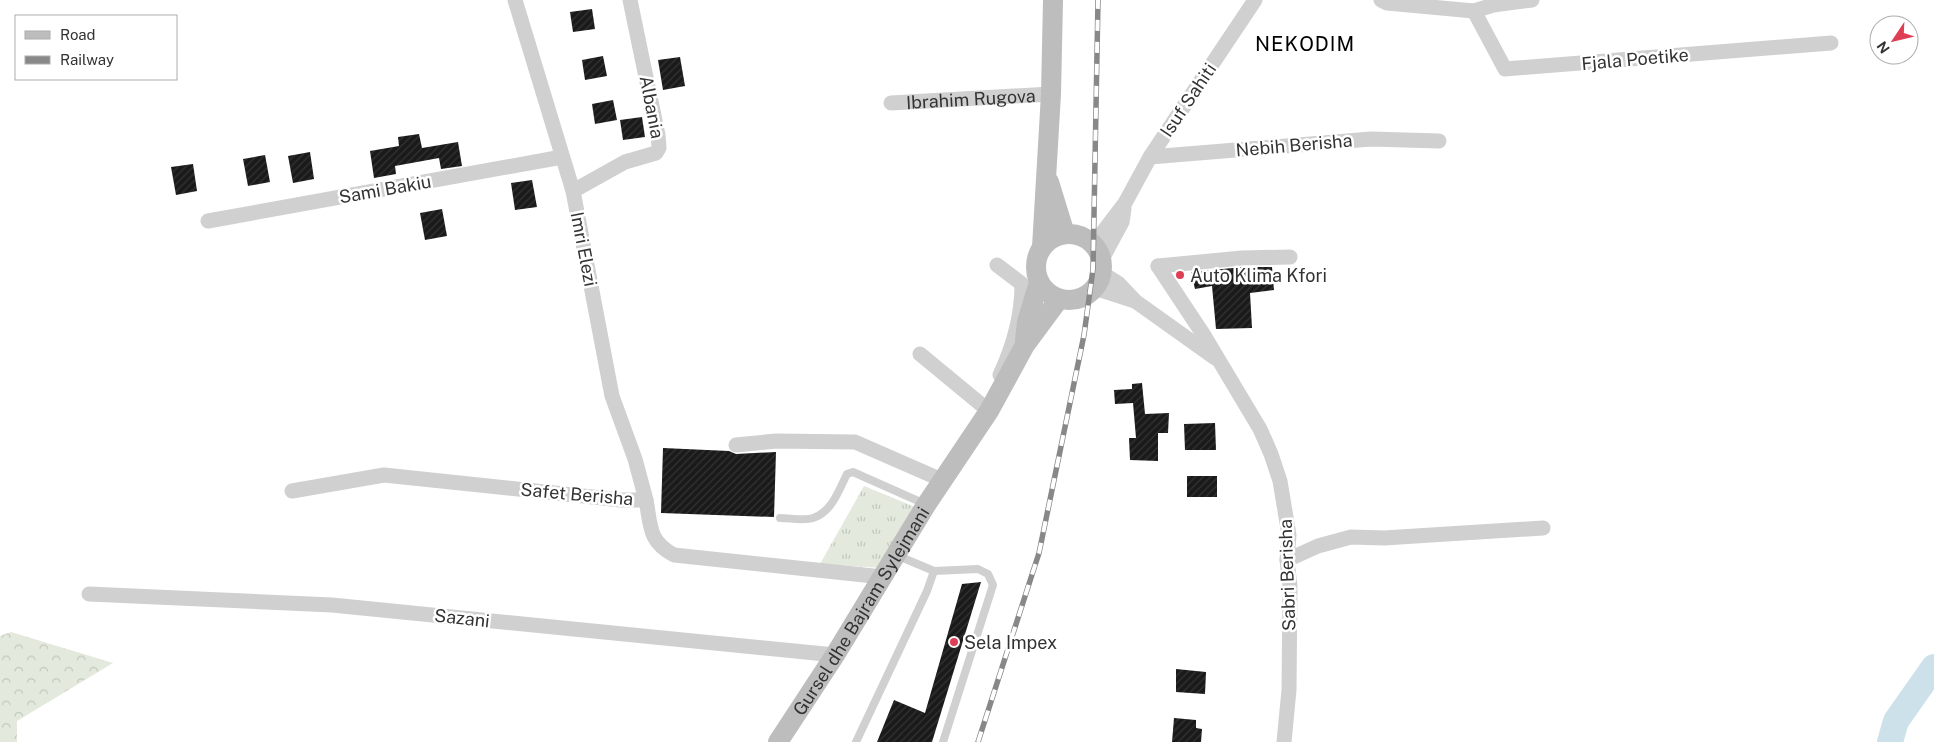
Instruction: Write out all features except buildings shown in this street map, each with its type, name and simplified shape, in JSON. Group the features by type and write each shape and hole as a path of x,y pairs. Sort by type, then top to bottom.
{"street":[{"name":"Imri Elezi","path":"515,0 573,190 612,396 636,459 646,500"},
{"name":"Albania","path":"573,190 625,162 656,153 659,148 658,135 630,0"},
{"name":"Ibrahim Rugova","path":"1042,247 1051,94 1053,0"},
{"name":"Isuf Sahiti","path":"1098,267 1122,222 1125,203 1150,157 1255,0"},
{"path":"1381,0 1388,3 1474,11 1493,5 1532,0"},
{"name":"Fjala Poetike","path":"1474,11 1505,69 1831,43"},
{"name":"Ibrahim Rugova","path":"891,103 1051,94"},
{"name":"Nebih Berisha","path":"1150,157 1371,139 1439,141"},
{"name":"Sami Bakiu","path":"208,221 562,157"},
{"name":"Ibrahim Rugova","path":"1047,178 1065,234"},
{"path":"920,354 987,409 1012,343 1022,299 1030,283 1042,247 1057,236 1065,234 1076,235 1098,267 1079,299 1059,299 1044,289 1030,283 997,265"},
{"name":"Sabri Berisha","path":"1284,742 1290,648 1290,586 1289,535 1280,481 1272,454 1260,428 1158,266 1242,258 1290,257"},
{"name":"Sabri Berisha","path":"1098,267 1135,301 1220,362"},
{"name":"Gursel dhe Bajram Sylejmani","path":"1025,345 1030,283"},
{"name":"Gursel dhe Bajram Sylejmani","path":"778,742 835,655 1025,345 1059,299"},
{"path":"736,445 776,441 855,442 942,480"},
{"name":"Safet Berisha","path":"292,491 384,475 621,500 646,500 653,538 663,549 674,555 882,577"},
{"path":"1288,560 1318,546 1351,537 1384,538 1543,528"},
{"name":"Sazani","path":"89,594 332,605 835,655"}],"lane":[{"path":"780,518 812,518 824,512 841,488 847,474 853,472 926,504"},
{"path":"896,555 934,571 978,570 988,574 993,585 943,742"},
{"path":"856,742 927,591 934,571"}],"green space":[{"path":"864,486 915,507 883,568 820,564"},
{"path":"11,632 113,663 17,721 17,742 0,742 0,636"}],"waterway":[{"path":"1890,742 1896,721 1934,667"}],"railway":[{"path":"978,742 1039,553 1084,335 1093,269 1098,0"}],"place":[{"name":"Auto Klima Kfori","path":"1180,275"},
{"name":"Sela Impex","path":"954,642"}],"district":[{"name":"NEKODIM","path":"1305,44"}]}
